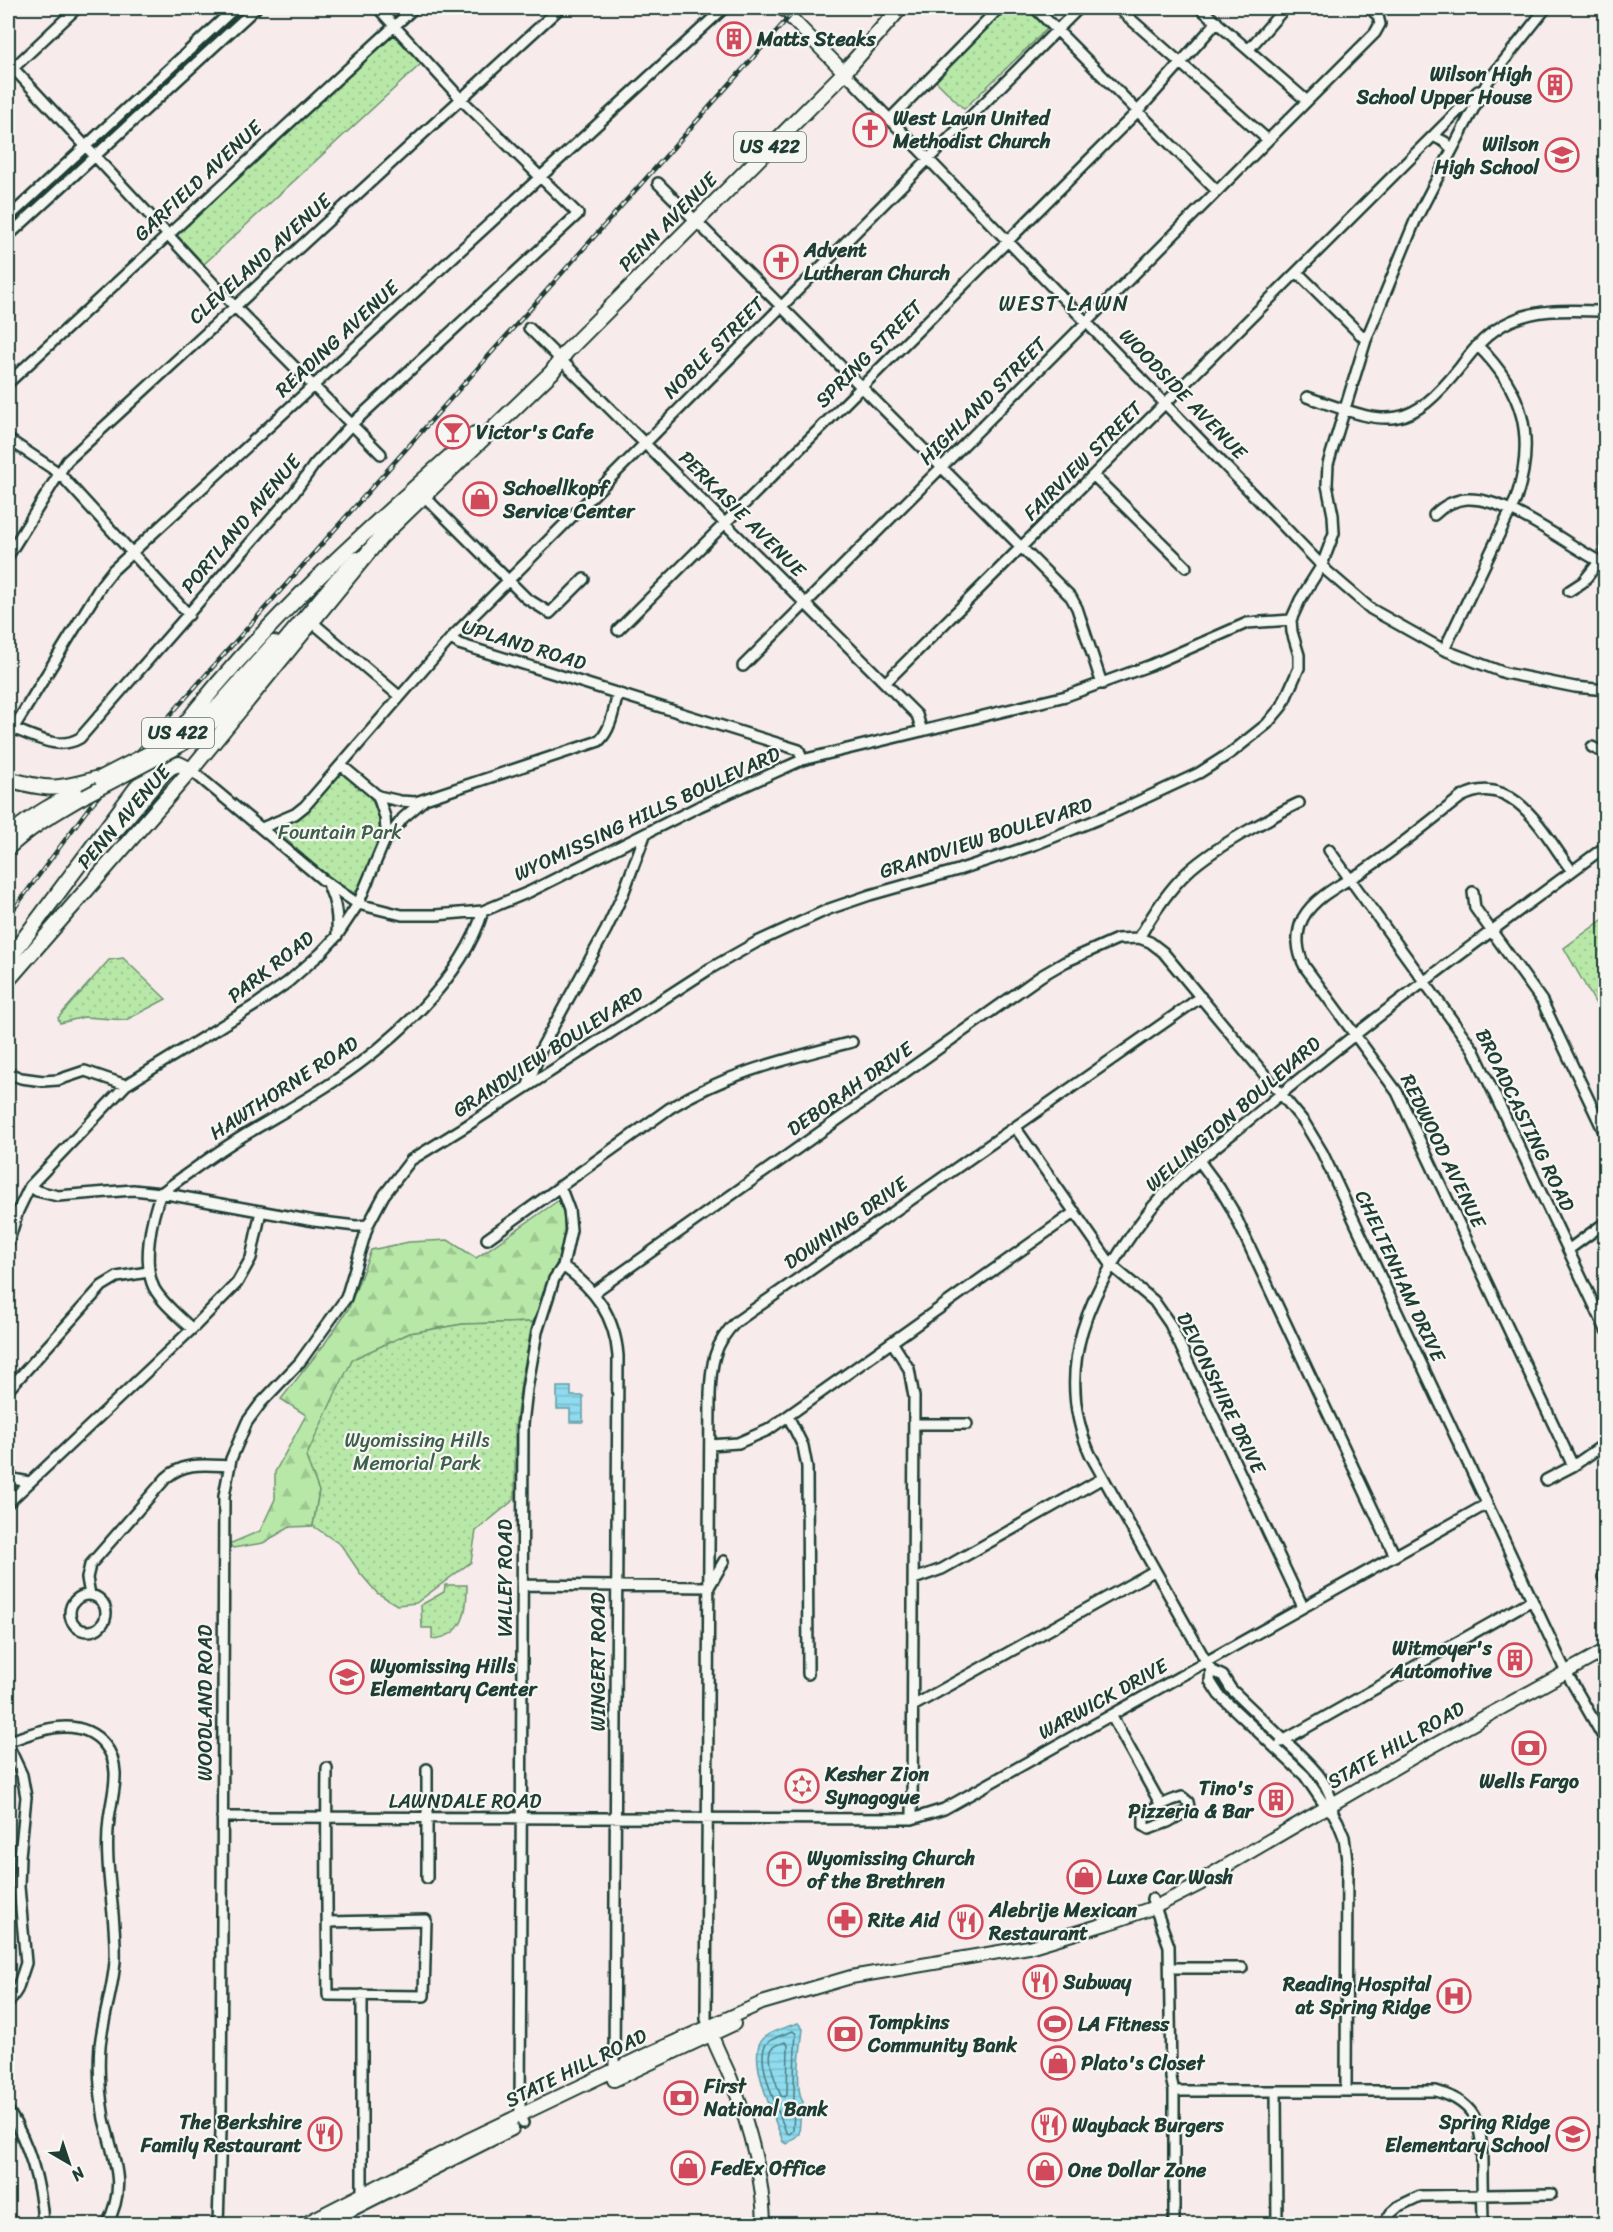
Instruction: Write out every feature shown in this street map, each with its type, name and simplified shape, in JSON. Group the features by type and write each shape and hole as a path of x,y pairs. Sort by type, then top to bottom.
{"highway":[{"name":"PENN AVENUE","path":"8,980 191,770 420,491 546,367 560,358 844,72 900,8"},
{"name":"PENN AVENUE","path":"8,960 221,679 331,563 372,526 420,491"},
{"path":"58,892 98,850 164,773 179,764 191,770"},
{"path":"8,779 36,787 54,789 99,778"}],"main road":[{"name":"WOODSIDE AVENUE","path":"785,12 844,72"},
{"name":"PENN AVENUE","path":"8,835 49,806 171,741 190,728 235,687 372,526"},
{"name":"PENN AVENUE","path":"8,849 23,834 85,796 173,750 222,716 336,579 381,538"},
{"name":"STATE HILL ROAD","path":"304,2224 364,2198 521,2119 710,2031 781,2005 863,1983 876,1974 1029,1947 1112,1922 1200,1884 1206,1878 1605,1650"},
{"path":"710,2031 730,2077 748,2131 761,2192 764,2224"},
{"name":"STATE HILL ROAD","path":"323,2224 364,2198"}],"street":[{"path":"78,8 10,70 85,145 235,307 381,454"},
{"path":"8,218 235,8"},
{"path":"8,236 256,8"},
{"path":"378,8 461,99 540,177"},
{"name":"GARFIELD AVENUE","path":"8,383 414,8"},
{"name":"CLEVELAND AVENUE","path":"8,556 67,461 560,8"},
{"name":"READING AVENUE","path":"10,728 113,570 724,8"},
{"path":"890,119 999,8"},
{"path":"1035,8 1218,191"},
{"name":"NOBLE STREET","path":"452,638 644,442 1079,8"},
{"path":"1118,8 1268,140"},
{"path":"1200,8 1307,101"},
{"path":"1249,50 1285,8"},
{"name":"HIGHLAND STREET","path":"743,666 1375,33 1380,24 1378,16 1370,8"},
{"path":"1291,620 1300,600 1322,565 1334,533 1327,485 1328,464 1366,340 1415,221 1488,81 1546,8"},
{"name":"SPRING STREET","path":"618,630 1138,111 1217,22"},
{"name":"WOODSIDE AVENUE","path":"844,72 1322,565 1371,609 1444,650 1505,673 1575,687 1605,690"},
{"name":"FAIRVIEW STREET","path":"885,683 1488,81"},
{"path":"1433,136 1445,142 1452,149"},
{"name":"PORTLAND AVENUE","path":"10,728 57,744 70,744 80,738 294,493 314,465 352,424 578,214 540,177"},
{"path":"658,183 1071,597 1077,608 1102,684"},
{"path":"1297,272 1366,340"},
{"path":"1306,397 1346,411 1380,419 1403,416 1418,409 1439,393 1477,345 1499,327 1535,313 1548,311 1605,311"},
{"name":"PERKASIE AVENUE","path":"530,328 917,715 922,731"},
{"path":"1444,650 1523,477 1526,440 1525,426 1518,404 1509,383 1477,345"},
{"path":"8,439 59,472 189,615"},
{"path":"1094,476 1186,567"},
{"path":"420,491 526,598 544,609 550,612 584,579"},
{"path":"1434,515 1442,507 1466,499 1480,500 1509,511 1603,564"},
{"path":"1569,591 1603,564 1605,533"},
{"name":"WYOMISSING HILLS BOULEVARD","path":"191,770 328,884 358,904 402,915 483,911 530,892 700,806 802,760 1066,696 1102,684 1247,623 1291,620"},
{"name":"GRANDVIEW BOULEVARD","path":"368,1225 384,1195 411,1160 711,968 790,925 870,895 958,870 1036,844 1111,814 1207,768 1249,739 1267,724 1282,706 1299,668 1299,655 1291,620"},
{"path":"311,621 399,696"},
{"name":"UPLAND ROAD","path":"261,828 295,814 305,806 452,638 459,644 799,750 802,760"},
{"path":"341,765 378,796 416,802 599,741 605,736 609,727 618,693"},
{"path":"1592,747 1605,754"},
{"name":"REDWOOD AVENUE","path":"1572,871 1521,805 1507,795 1494,790 1473,792 1461,797 1365,870 1310,908 1303,918 1298,934 1300,956 1305,967 1397,1092 1573,1466"},
{"name":"PARK ROAD","path":"8,1244 18,1211 30,1186 126,1085 257,1004 296,975 336,937 358,904 384,842 385,817 378,796"},
{"path":"384,842 402,818 425,799"},
{"path":"1138,938 1162,899 1191,868 1210,852 1276,813 1299,803"},
{"path":"528,1085 542,1047 606,930 623,894 645,835"},
{"name":"WELLINGTON BOULEVARD","path":"1331,1808 1313,1767 1231,1689 1222,1676 1209,1666 1103,1478 1086,1444 1078,1420 1074,1394 1075,1359 1084,1324 1112,1266 1155,1204 1200,1162 1355,1034 1605,846"},
{"name":"BROADCASTING ROAD","path":"1329,850 1473,1049 1605,1326"},
{"path":"328,884 336,905 338,919 336,937"},
{"path":"1473,892 1475,908 1542,1001 1605,1136"},
{"name":"HAWTHORNE ROAD","path":"161,1193 233,1142 334,1082 385,1042 450,976 478,930 483,911"},
{"name":"DEBORAH DRIVE","path":"593,1293 1041,976 1108,942 1122,938 1138,938"},
{"name":"CHELTENHAM DRIVE","path":"1138,938 1150,942 1163,952 1311,1132 1566,1672 1605,1742"},
{"name":"DOWNING DRIVE","path":"710,2031 706,2019 710,1445 711,1365 716,1348 728,1329 1201,997"},
{"path":"487,1239 670,1108 711,1085 766,1064 852,1042"},
{"path":"8,1074 43,1082 58,1080 85,1071 126,1085"},
{"name":"DEVONSHIRE DRIVE","path":"1015,1126 1112,1266 1154,1301 1170,1324 1303,1607"},
{"path":"1200,1162 1232,1209 1395,1556"},
{"path":"30,1186 37,1191 58,1196 133,1191 161,1193 343,1225 368,1225"},
{"name":"VALLEY ROAD","path":"521,2119 524,1424 527,1389 543,1310 554,1279 563,1266 571,1230 570,1217 560,1186"},
{"path":"161,1193 148,1250 148,1272 155,1289 192,1329"},
{"path":"8,1503 231,1290 246,1271 253,1251 261,1211"},
{"path":"710,1445 748,1440 788,1416 1075,1212"},
{"path":"1568,1250 1605,1222"},
{"name":"WOODLAND ROAD","path":"218,2224 221,2118 224,1496 230,1466 240,1435 255,1411 300,1362 346,1298 368,1225"},
{"name":"WINGERT ROAD","path":"563,1266 583,1280 593,1293 610,1317 616,1338 614,2075"},
{"path":"8,1390 102,1286 117,1277 148,1272"},
{"path":"892,1342 911,1377 915,1424 912,1819"},
{"path":"788,1416 803,1446 807,1467 808,1674"},
{"path":"915,1424 967,1424"},
{"path":"1546,1480 1573,1466 1605,1443"},
{"path":"90,1594 77,1598 70,1610 74,1626 87,1631 98,1628 102,1624 106,1612 102,1602 90,1594 87,1578 90,1565 171,1474 189,1465 230,1466"},
{"path":"8,1478 29,1482"},
{"path":"914,1580 942,1569 1103,1478"},
{"name":"WARWICK DRIVE","path":"708,1820 912,1819 944,1809 1111,1715 1209,1666 1303,1607 1487,1504"},
{"path":"523,1585 709,1587 724,1561"},
{"path":"913,1706 1154,1571"},
{"path":"1276,1747 1284,1740 1532,1600"},
{"name":"WELLINGTON BOULEVARD","path":"1209,1666 1210,1681 1219,1695 1305,1776 1331,1808"},
{"path":"1111,1715 1161,1805"},
{"path":"8,2004 17,1990 26,1963 19,1887 21,1837 26,1797 22,1775 8,1743 44,1730 72,1727 81,1729 93,1734 105,1744 115,1767 116,1781 109,1818 107,1851 115,1934 115,1960 100,2045 104,2117 118,2177 118,2194 107,2224"},
{"path":"327,1768 326,1818 327,1922 328,1995 424,1996 426,1920 327,1922"},
{"path":"427,1769 427,1878"},
{"path":"1182,1797 1190,1805 1187,1811 1179,1816 1149,1830 1143,1822 1144,1816 1161,1805 1182,1797"},
{"path":"1331,1808 1344,1838 1347,1860 1346,2091"},
{"name":"LAWNDALE ROAD","path":"222,1817 708,1820"},
{"path":"1154,1903 1167,1939 1170,1968 1170,2071 1174,2091 1174,2224"},
{"path":"1170,1968 1242,1968"},
{"path":"362,1995 364,2198"},
{"path":"1174,2091 1436,2091 1448,2094 1464,2103 1478,2122 1482,2138 1483,2224"},
{"path":"1276,2091 1277,2224"},
{"path":"8,2110 32,2163 41,2200 43,2224"},
{"path":"1384,2224 1395,2209 1415,2197 1551,2194"}],"green space":[{"path":"1004,8 1026,8 1047,29 964,109 933,78"},
{"path":"394,33 422,63 204,264 176,234"},
{"name":"Fountain Park","path":"341,772 361,787 372,801 378,814 378,839 371,864 360,890 352,893 312,863 279,833 281,825"},
{"path":"1605,918 1605,1020 1564,948"},
{"path":"123,958 166,999 126,1020 84,1017 60,1023 58,1018 109,960"},
{"path":"559,1200 564,1229 562,1245 534,1322 463,1324 410,1333 353,1359 307,1457 319,1491 313,1526 290,1527 263,1543 233,1548 229,1544 260,1531 275,1499 275,1472 306,1415 281,1399 323,1346 349,1308 371,1250 409,1242 448,1240 476,1258"},
{"name":"Wyomissing Hills Memorial Park","path":"534,1322 522,1376 515,1428 515,1499 476,1531 471,1562 416,1603 397,1605 377,1593 341,1545 313,1526 319,1491 306,1457 336,1392 353,1359 410,1333 463,1324"},
{"path":"445,1585 467,1585 465,1613 458,1628 443,1637 432,1639 432,1628 422,1628 421,1605 444,1592"}],"water":[{"path":"557,1387 571,1387 571,1396 583,1396 583,1422 570,1422 570,1409 557,1409"},
{"path":"798,2023 803,2029 799,2087 803,2102 799,2134 787,2144 783,2142 764,2088 758,2047 767,2035"}],"railway":[{"path":"8,917 90,806 797,8"}],"place":[{"name":"Matts Steaks","path":"734,39"},
{"name":"Wilson High School Upper House","path":"1555,85"},
{"name":"West Lawn United Methodist Church","path":"870,130"},
{"name":"Wilson High School","path":"1562,155"},
{"name":"Advent Lutheran Church","path":"781,262"},
{"name":"Victor's Cafe","path":"453,432"},
{"name":"Schoellkopf Service Center","path":"480,499"},
{"name":"Witmoyer's Automotive","path":"1515,1660"},
{"name":"Wyomissing Hills Elementary Center","path":"347,1677"},
{"name":"Wells Fargo","path":"1529,1748"},
{"name":"Kesher Zion Synagogue","path":"802,1786"},
{"name":"Tino's Pizzeria & Bar","path":"1276,1800"},
{"name":"Wyomissing Church of the Brethren","path":"784,1869"},
{"name":"Luxe Car Wash","path":"1084,1877"},
{"name":"Rite Aid","path":"845,1920"},
{"name":"Alebrije Mexican Restaurant","path":"966,1922"},
{"name":"Subway","path":"1040,1982"},
{"name":"Reading Hospital at Spring Ridge","path":"1454,1996"},
{"name":"LA Fitness","path":"1055,2024"},
{"name":"Tompkins Community Bank","path":"845,2034"},
{"name":"Plato's Closet","path":"1058,2063"},
{"name":"First National Bank","path":"681,2098"},
{"name":"Wayback Burgers","path":"1049,2125"},
{"name":"The Berkshire Family Restaurant","path":"325,2134"},
{"name":"Spring Ridge Elementary School","path":"1573,2134"},
{"name":"FedEx Office","path":"688,2168"},
{"name":"One Dollar Zone","path":"1045,2170"}],"district":[{"name":"WEST LAWN","path":"1064,303"}]}
